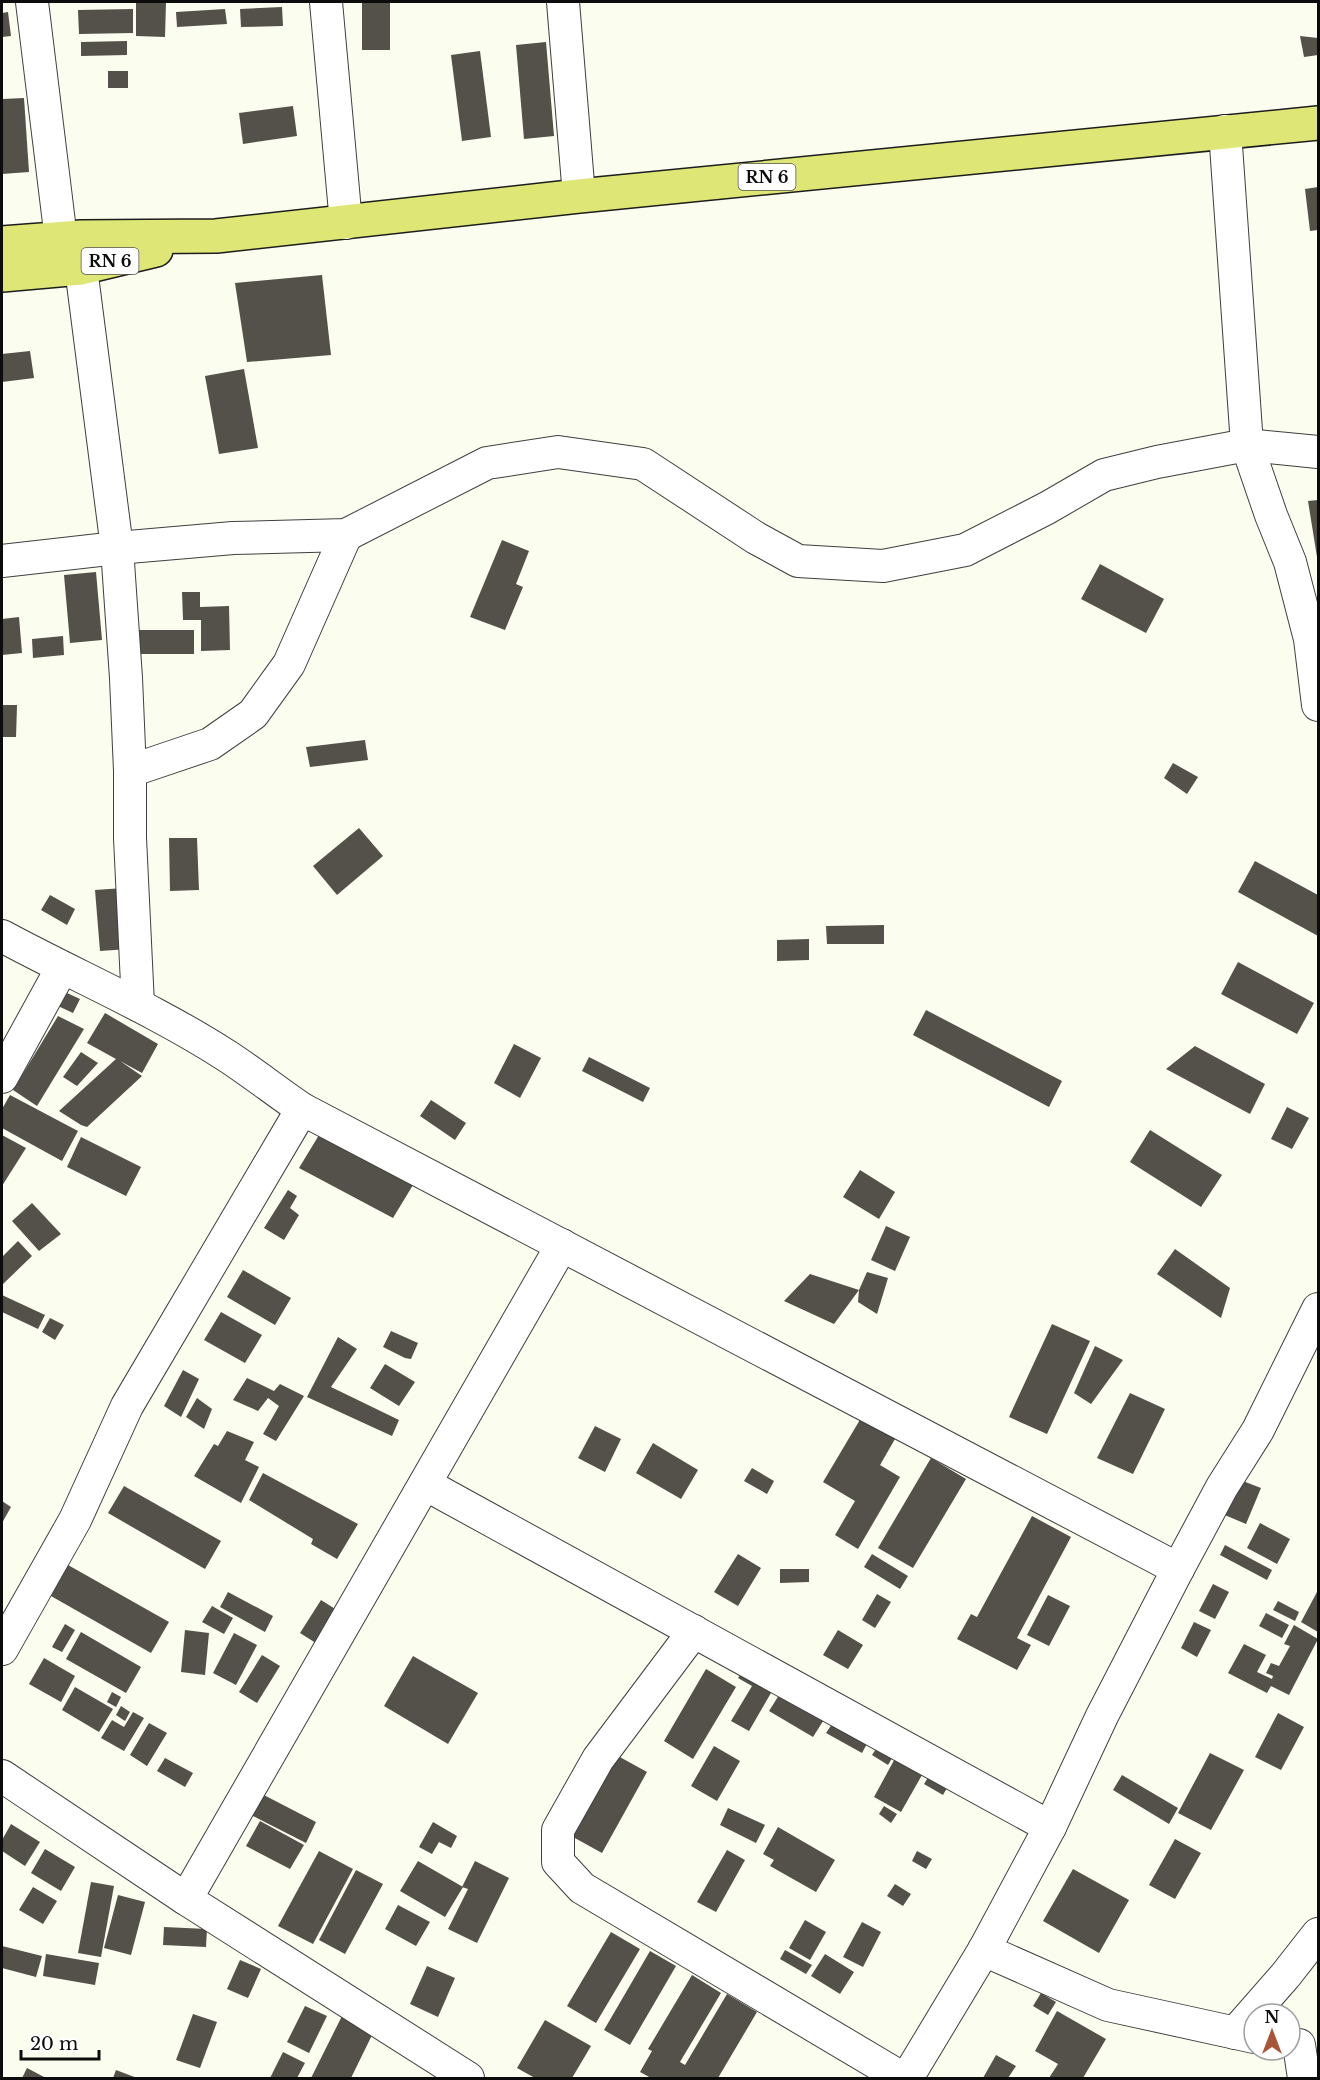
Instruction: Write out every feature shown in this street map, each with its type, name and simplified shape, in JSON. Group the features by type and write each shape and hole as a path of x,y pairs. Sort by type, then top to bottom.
{"main road":[{"name":"RN 6","path":"2,243 61,238 216,236 579,196 1318,123"},
{"name":"RN 6","path":"2,275 81,268 216,236"}],"street":[{"path":"32,2 61,238"},
{"path":"326,2 346,223"},
{"path":"563,2 579,196"},
{"path":"1225,131 1246,445 1290,562 1310,639 1318,705"},
{"path":"81,268 117,548 126,667 130,838 138,1005"},
{"path":"2,561 233,538 346,535 487,463 558,452 642,464 756,538 798,561 884,566 965,550 1047,508 1104,475 1246,445 1318,452"},
{"path":"130,771 210,744 253,714 289,664 346,535"},
{"path":"2,936 138,1005 227,1056 302,1109 1178,1569"},
{"path":"2,1077 62,968"},
{"path":"2,1649 75,1520 132,1397 302,1109"},
{"path":"186,1899 562,1245"},
{"path":"908,2079 984,1950 1050,1827 1102,1716 1178,1569 1222,1487 1258,1430 1318,1309"},
{"path":"424,1484 1050,1827"},
{"path":"694,1631 598,1759 558,1830 558,1862 582,1888 902,2079"},
{"path":"2,1776 186,1899 468,2079"},
{"path":"1267,2002 1318,1934"},
{"path":"984,1950 1108,2005 1242,2035"},
{"path":"1303,2046 1304,2079"}],"building":[{"path":"136,2 166,2 165,37 136,36"},
{"path":"362,2 390,2 390,50 362,50"},
{"path":"282,7 283,26 241,27 240,9"},
{"path":"133,9 133,33 79,34 78,10"},
{"path":"225,9 227,24 177,27 176,12"},
{"path":"8,12 11,36 2,37 2,13"},
{"path":"1300,36 1318,38 1318,55 1304,57"},
{"path":"127,41 127,55 81,56 81,42"},
{"path":"546,42 554,136 524,139 516,45"},
{"path":"480,51 491,137 462,141 451,55"},
{"path":"108,71 128,71 128,88 108,88"},
{"path":"24,98 29,172 2,174 2,99"},
{"path":"293,106 297,136 243,144 239,113"},
{"path":"1318,187 1318,230 1310,231 1305,189"},
{"path":"322,275 331,355 247,362 235,283"},
{"path":"30,351 34,378 2,382 2,354"},
{"path":"244,369 258,448 219,454 205,376"},
{"path":"1318,500 1318,557 1317,557 1308,501"},
{"path":"502,540 529,551 516,584 523,587 505,630 470,617"},
{"path":"1100,564 1164,599 1146,633 1081,599"},
{"path":"96,572 102,640 70,643 64,575"},
{"path":"182,592 200,592 200,607 229,606 230,650 201,651 201,620 183,620"},
{"path":"19,617 22,653 2,655 2,619"},
{"path":"130,630 194,630 194,654 130,654"},
{"path":"63,636 64,655 33,658 32,639"},
{"path":"2,705 17,705 16,737 2,737"},
{"path":"365,740 368,760 310,767 306,747"},
{"path":"1173,763 1198,777 1187,794 1164,778"},
{"path":"359,828 383,856 337,895 313,866"},
{"path":"169,838 197,838 199,890 170,891"},
{"path":"1255,861 1318,895 1318,936 1238,892"},
{"path":"124,888 129,949 100,951 95,890"},
{"path":"50,895 75,909 67,925 41,910"},
{"path":"884,925 884,944 827,944 826,926"},
{"path":"809,939 809,960 777,961 777,940"},
{"path":"1238,962 1314,1003 1297,1034 1221,994"},
{"path":"67,993 80,999 73,1013 58,1006"},
{"path":"926,1010 1062,1081 1049,1107 913,1035"},
{"path":"105,1013 158,1044 142,1073 120,1061 142,1076 87,1127 59,1111 116,1059 87,1043"},
{"path":"58,1016 84,1029 37,1106 13,1090"},
{"path":"514,1044 541,1058 520,1098 494,1083"},
{"path":"1195,1046 1265,1084 1250,1114 1166,1069"},
{"path":"81,1052 98,1063 77,1086 63,1077"},
{"path":"589,1057 650,1088 643,1102 582,1071"},
{"path":"10,1095 78,1131 62,1161 2,1128 2,1109"},
{"path":"431,1100 466,1123 455,1140 420,1116"},
{"path":"1287,1107 1309,1118 1292,1149 1271,1139"},
{"path":"1150,1130 1222,1175 1201,1207 1130,1162"},
{"path":"2,1135 26,1148 2,1186"},
{"path":"319,1135 413,1185 393,1218 299,1168"},
{"path":"81,1137 141,1167 126,1196 67,1167"},
{"path":"860,1170 895,1192 879,1219 843,1197"},
{"path":"288,1190 297,1196 290,1208 299,1215 284,1240 264,1228"},
{"path":"32,1203 61,1234 39,1251 12,1221"},
{"path":"886,1226 910,1237 895,1271 871,1260"},
{"path":"18,1241 32,1256 2,1285 2,1257"},
{"path":"1175,1249 1230,1288 1221,1318 1157,1274"},
{"path":"243,1270 291,1298 275,1325 227,1297"},
{"path":"867,1272 888,1278 877,1314 858,1302 859,1290"},
{"path":"810,1274 859,1290 834,1324 784,1301"},
{"path":"2,1295 45,1315 38,1329 2,1312"},
{"path":"221,1312 262,1335 245,1363 204,1340"},
{"path":"50,1318 64,1325 55,1340 42,1332"},
{"path":"1052,1324 1090,1341 1047,1434 1009,1417"},
{"path":"391,1331 418,1343 411,1359 383,1347"},
{"path":"338,1337 357,1349 331,1387 399,1420 392,1436 307,1397"},
{"path":"1095,1346 1123,1360 1091,1404 1074,1393"},
{"path":"385,1364 415,1382 399,1406 370,1388"},
{"path":"183,1370 199,1379 181,1417 164,1406"},
{"path":"247,1378 274,1391 280,1384 304,1396 276,1441 263,1434 279,1406 268,1398 258,1411 233,1400"},
{"path":"1130,1393 1165,1409 1133,1474 1097,1458"},
{"path":"197,1398 212,1409 204,1429 186,1417"},
{"path":"861,1418 895,1439 880,1465 900,1477 858,1549 835,1535 855,1501 823,1482"},
{"path":"595,1426 621,1439 605,1472 578,1458"},
{"path":"227,1431 254,1442 245,1460 259,1467 241,1503 194,1476 214,1444 218,1446"},
{"path":"653,1443 698,1470 681,1499 636,1473"},
{"path":"931,1458 966,1479 913,1568 878,1548"},
{"path":"752,1468 774,1481 767,1494 744,1481"},
{"path":"263,1473 358,1524 337,1559 311,1544 313,1539 249,1500"},
{"path":"1235,1478 1261,1488 1246,1524 1220,1513"},
{"path":"124,1486 221,1541 205,1569 108,1513"},
{"path":"2,1501 11,1507 2,1523"},
{"path":"1032,1516 1071,1537 1017,1638 1031,1645 1017,1670 957,1639 971,1614 977,1617"},
{"path":"1260,1523 1290,1539 1277,1564 1247,1548"},
{"path":"1225,1545 1272,1570 1267,1580 1220,1555"},
{"path":"738,1554 761,1568 738,1606 714,1592"},
{"path":"872,1554 908,1576 900,1589 864,1567"},
{"path":"68,1565 169,1622 151,1653 51,1596"},
{"path":"780,1569 809,1569 809,1582 780,1583"},
{"path":"1213,1584 1229,1592 1215,1619 1199,1611"},
{"path":"228,1592 273,1616 265,1632 220,1607"},
{"path":"1318,1593 1318,1632 1301,1622"},
{"path":"877,1594 891,1602 875,1628 862,1620"},
{"path":"1048,1595 1070,1606 1049,1646 1027,1635"},
{"path":"321,1600 340,1612 319,1645 300,1633"},
{"path":"1278,1601 1299,1612 1295,1621 1273,1610"},
{"path":"212,1606 233,1618 224,1634 202,1622"},
{"path":"1266,1613 1289,1625 1282,1638 1259,1626"},
{"path":"1194,1622 1211,1630 1197,1657 1181,1648"},
{"path":"65,1624 75,1630 62,1652 52,1647"},
{"path":"1294,1625 1318,1639 1289,1695 1271,1686 1267,1693 1228,1673 1244,1644 1266,1655 1257,1672 1272,1679 1273,1676 1266,1673 1271,1663 1279,1666 1290,1646 1284,1644"},
{"path":"185,1630 209,1633 205,1675 181,1672"},
{"path":"838,1630 863,1645 848,1669 823,1655"},
{"path":"81,1632 141,1667 126,1693 66,1659"},
{"path":"234,1633 257,1645 236,1685 213,1673"},
{"path":"262,1655 280,1666 257,1703 239,1692"},
{"path":"413,1656 478,1693 448,1744 384,1706"},
{"path":"44,1658 75,1676 61,1702 29,1684"},
{"path":"706,1669 736,1687 693,1759 664,1741"},
{"path":"744,1669 775,1686 749,1731 731,1721 752,1686 738,1678"},
{"path":"75,1687 113,1709 99,1732 62,1710"},
{"path":"112,1692 121,1697 116,1707 107,1702"},
{"path":"781,1692 825,1718 813,1737 769,1711"},
{"path":"121,1706 130,1712 125,1721 116,1715"},
{"path":"133,1712 144,1718 124,1751 101,1738 112,1720 124,1727"},
{"path":"1278,1713 1304,1727 1281,1770 1255,1757"},
{"path":"834,1721 869,1740 862,1753 826,1733"},
{"path":"149,1723 167,1733 147,1766 130,1755"},
{"path":"880,1743 895,1753 888,1765 872,1755"},
{"path":"714,1746 740,1761 717,1801 691,1786"},
{"path":"898,1753 926,1768 901,1812 874,1797"},
{"path":"1210,1753 1244,1770 1211,1830 1178,1813"},
{"path":"618,1756 647,1772 602,1853 573,1837"},
{"path":"165,1758 193,1773 185,1787 157,1771"},
{"path":"932,1771 951,1781 943,1795 924,1784"},
{"path":"1122,1775 1178,1808 1169,1824 1113,1790"},
{"path":"260,1793 316,1822 306,1843 249,1814"},
{"path":"884,1806 897,1814 891,1823 879,1814"},
{"path":"728,1808 765,1825 756,1843 720,1825"},
{"path":"260,1821 304,1845 290,1869 246,1846"},
{"path":"433,1822 457,1836 451,1848 439,1842 432,1854 419,1847"},
{"path":"11,1824 40,1842 25,1866 2,1851 2,1840"},
{"path":"778,1827 835,1860 816,1892 770,1866 774,1860 763,1854"},
{"path":"1175,1839 1201,1853 1175,1899 1149,1885"},
{"path":"45,1849 75,1867 61,1891 31,1873"},
{"path":"727,1850 745,1860 716,1912 697,1902"},
{"path":"319,1851 353,1869 313,1944 278,1926"},
{"path":"917,1851 932,1859 926,1869 912,1861"},
{"path":"418,1861 463,1887 445,1917 400,1891"},
{"path":"475,1861 509,1878 477,1943 448,1929 468,1889 462,1887"},
{"path":"1073,1869 1129,1900 1099,1953 1043,1921"},
{"path":"356,1870 383,1884 345,1954 319,1940"},
{"path":"91,1882 114,1886 101,1957 78,1953"},
{"path":"895,1884 911,1894 903,1906 887,1896"},
{"path":"33,1887 57,1901 43,1924 19,1910"},
{"path":"118,1895 145,1902 131,1955 104,1948"},
{"path":"398,1905 430,1922 416,1946 385,1929"},
{"path":"805,1920 826,1932 810,1960 789,1948"},
{"path":"862,1922 881,1932 863,1967 843,1957"},
{"path":"164,1927 207,1929 206,1947 163,1945"},
{"path":"611,1932 640,1949 596,2023 567,2006"},
{"path":"2,1946 42,1956 36,1977 2,1968"},
{"path":"785,1950 812,1965 806,1974 780,1959"},
{"path":"650,1951 676,1966 630,2045 604,2030"},
{"path":"46,1954 99,1963 95,1985 43,1976"},
{"path":"825,1954 854,1972 840,1994 811,1976"},
{"path":"240,1960 261,1969 248,1998 227,1989"},
{"path":"427,1966 455,1978 438,2017 410,2004"},
{"path":"692,1975 721,1993 680,2062 685,2065 727,1994 757,2012 718,2078 651,2078 640,2072 652,2051 648,2049"},
{"path":"1041,1993 1056,2002 1048,2015 1033,2006"},
{"path":"305,2006 327,2016 309,2053 287,2042"},
{"path":"1057,2011 1106,2039 1083,2078 1049,2078 1058,2064 1035,2051"},
{"path":"193,2014 217,2022 200,2068 176,2060"},
{"path":"343,2014 375,2029 351,2078 311,2078"},
{"path":"545,2020 591,2046 572,2078 535,2078 517,2068"},
{"path":"283,2052 305,2063 297,2078 270,2078"},
{"path":"996,2055 1016,2066 1008,2078 983,2078"},
{"path":"27,2068 46,2078 22,2078"},
{"path":"116,2070 137,2078 113,2078"}]}
